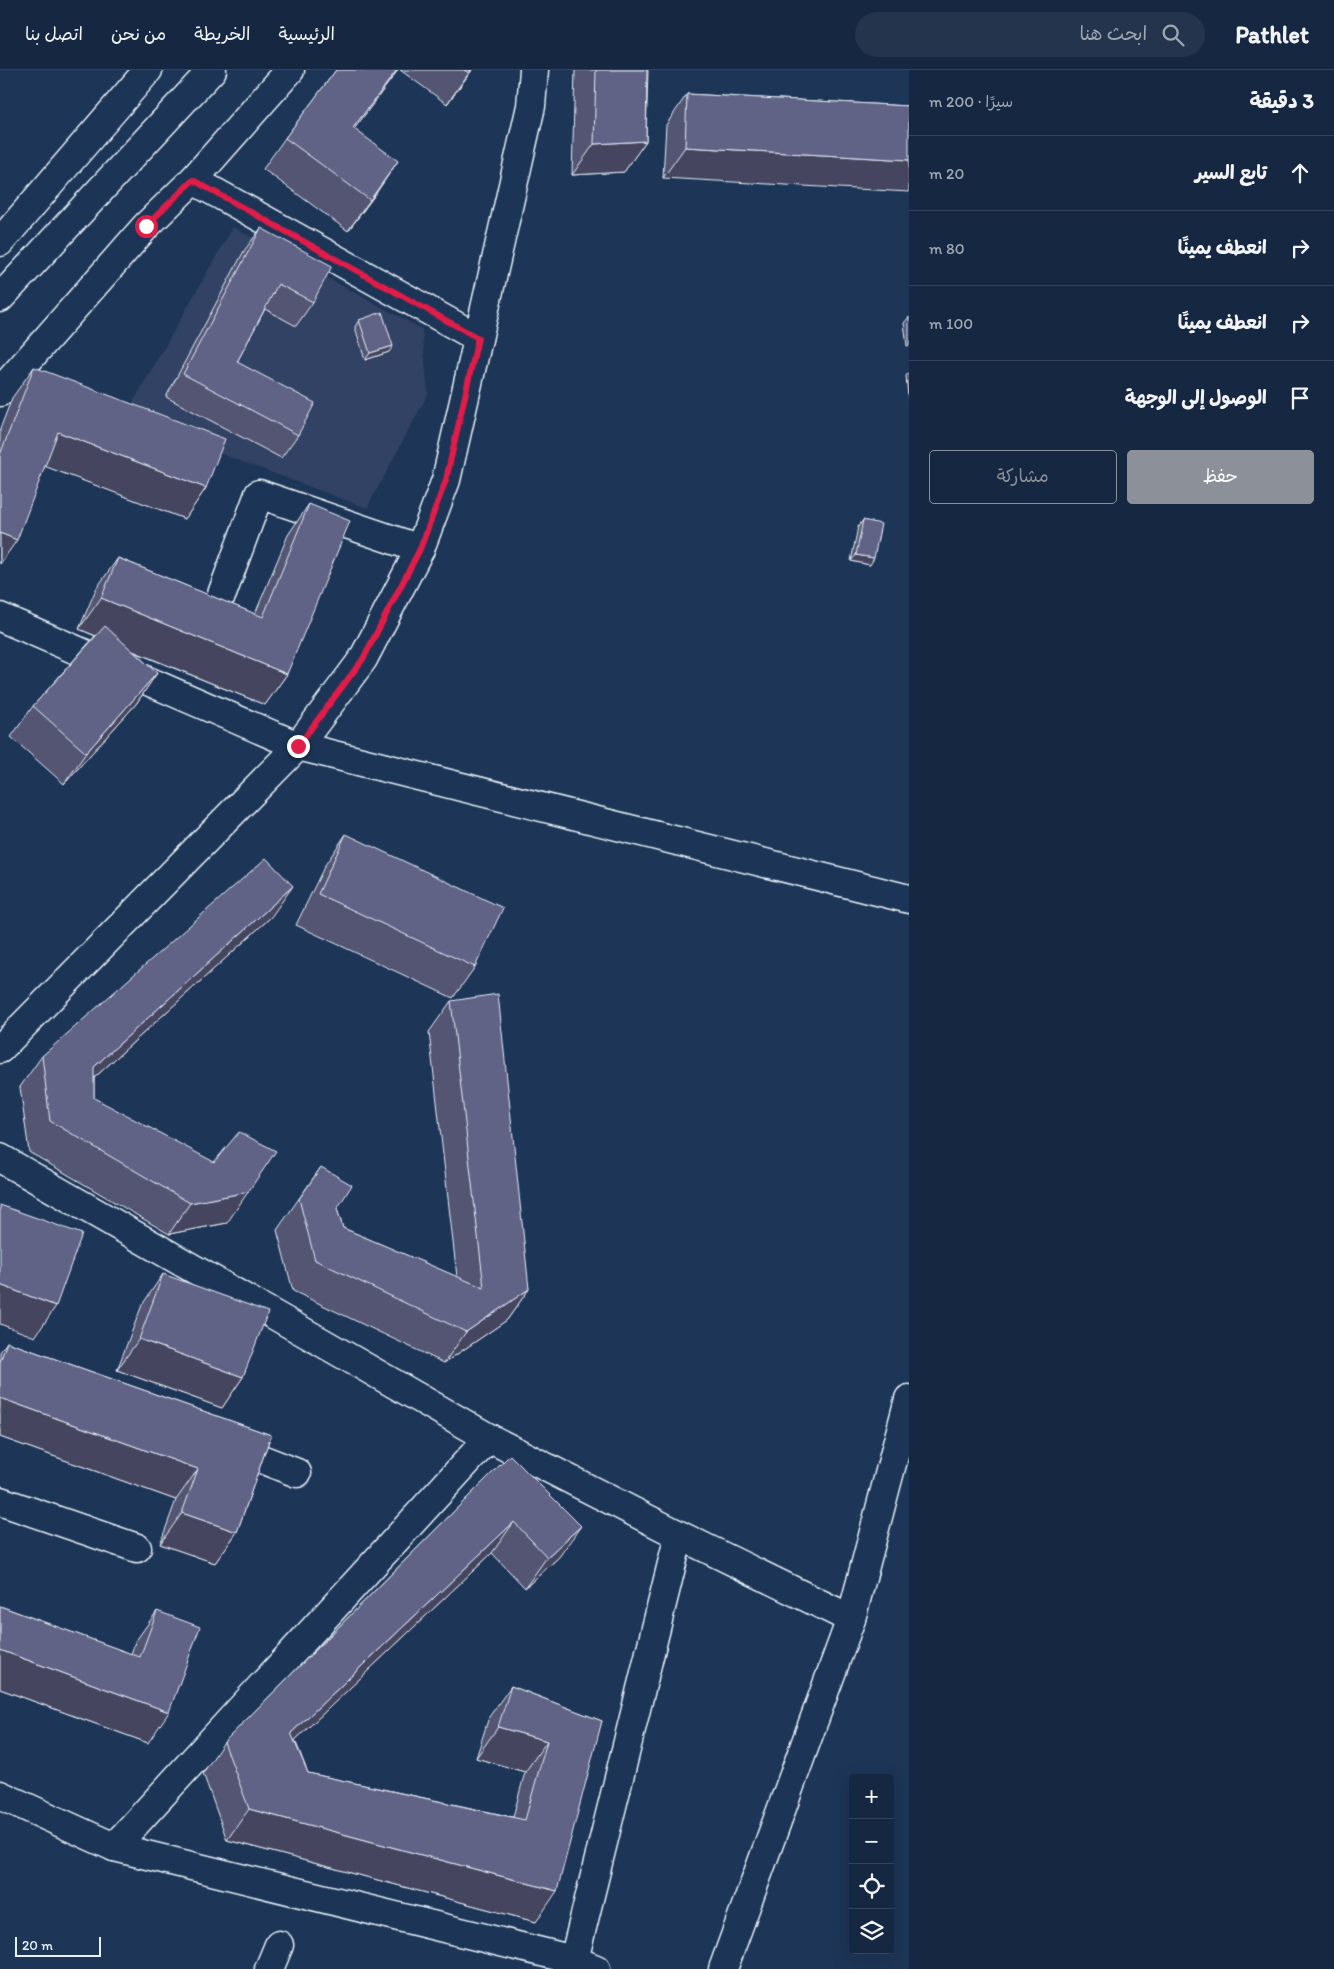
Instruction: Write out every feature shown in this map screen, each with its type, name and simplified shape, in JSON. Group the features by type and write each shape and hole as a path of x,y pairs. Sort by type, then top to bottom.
{"street":[{"path":"0,242 148,70"},
{"path":"0,298 212,70"},
{"path":"0,392 146,226 193,180 290,70"},
{"path":"0,1049 298,746 363,659 420,549 446,480 531,106 534,70"},
{"path":"193,180 478,338"},
{"path":"222,594 259,494 420,549"},
{"path":"0,618 298,746 909,899"},
{"path":"0,1158 489,1438 679,1535 851,1619"},
{"path":"723,1969 851,1619 909,1399"},
{"path":"204,1437 297,1473"},
{"path":"114,1847 489,1438"},
{"path":"0,1501 137,1548"},
{"path":"0,1795 114,1847 585,1964 679,1535"}],"shaded area":[{"path":"233,227 422,329 428,394 367,508 124,418"}],"building":[{"path":"336,70 397,70 353,128 398,161 370,200 285,138"},
{"path":"596,70 647,70 646,141 594,144"},
{"path":"687,94 909,106 909,160 685,147"},
{"path":"261,228 332,266 313,302 278,284 237,362 315,403 298,435 183,374"},
{"path":"382,312 393,346 370,353 359,320"},
{"path":"34,367 225,439 206,488 58,432 17,540 0,533 0,455"},
{"path":"309,504 350,521 287,674 101,598 118,558 263,617"},
{"path":"863,520 881,524 874,558 856,555"},
{"path":"105,626 157,673 86,753 33,706"},
{"path":"346,834 503,908 475,967 318,894"},
{"path":"266,858 293,886 94,1067 94,1098 214,1162 239,1132 276,1151 248,1192 190,1203 50,1121 42,1056"},
{"path":"498,994 529,1289 466,1332 315,1260 299,1199 321,1167 352,1185 337,1209 343,1228 484,1288 451,1001"},
{"path":"0,1205 82,1234 56,1306 0,1285"},
{"path":"163,1274 268,1312 243,1377 139,1339"},
{"path":"7,1342 271,1435 237,1532 182,1513 198,1469 0,1398 0,1362"},
{"path":"510,1455 581,1526 547,1557 514,1522 291,1733 308,1773 525,1820 547,1741 498,1727 511,1686 602,1721 557,1891 249,1809 224,1742"},
{"path":"0,1606 140,1657 157,1611 200,1627 169,1712 0,1650"}],"route":[{"path":"146,226 193,180 478,338 446,480 420,549 363,659 298,746"}]}
